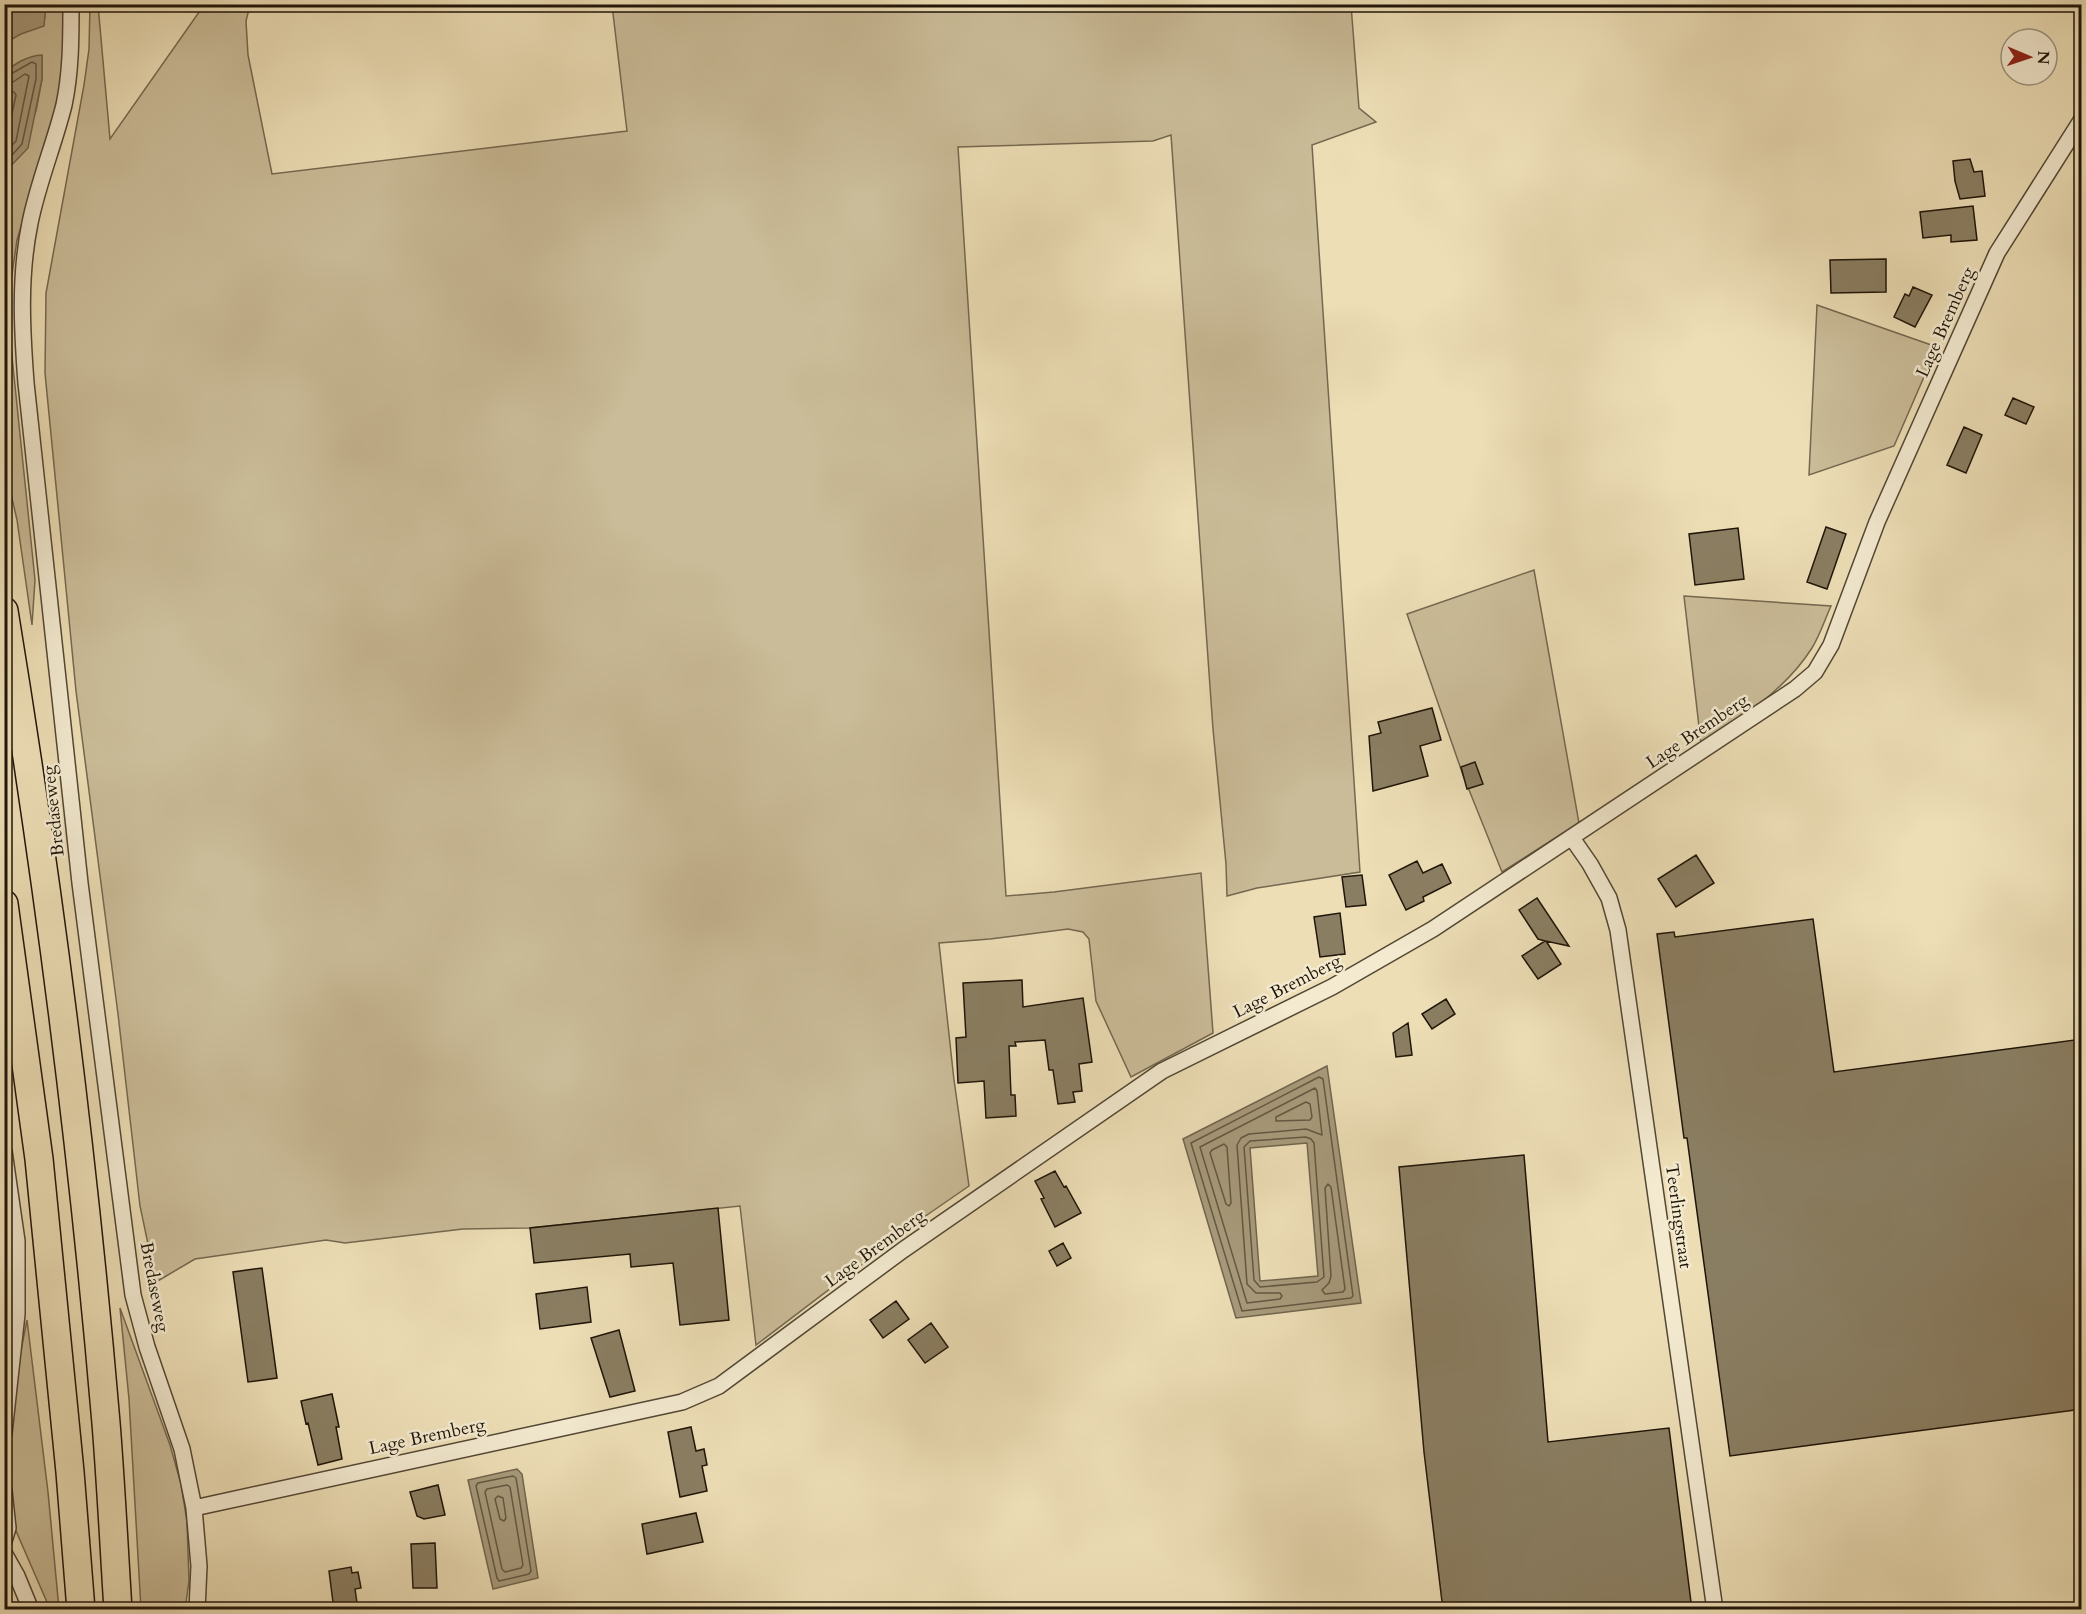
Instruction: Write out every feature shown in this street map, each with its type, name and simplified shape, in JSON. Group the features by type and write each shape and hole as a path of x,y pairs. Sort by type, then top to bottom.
{"highway":[{"path":"4,611 35,802 74,1108 106,1424 118,1610"},
{"path":"4,904 39,1159 70,1472 81,1610"}],"street":[{"name":"Bredaseweg","path":"72,4 71,56 64,103 30,223 23,272 22,325 26,383 80,883 133,1294 147,1347 182,1449 194,1508 199,1566 197,1610"},
{"name":"Lage Bremberg","path":"194,1508 682,1402 719,1386 903,1250 1162,1071 1332,987 1433,928 1795,689 1815,672 1831,645 1877,522 1997,253 2082,119"},
{"name":"Teerlingstraat","path":"1572,838 1609,898 1618,930 1715,1610"},
{"path":"4,1151 16,1241 17,1314 4,1433"},
{"path":"4,1491 8,1528 4,1541"},
{"path":"4,1553 17,1576 31,1610"}],"shaded area":[{"path":"46,5 64,5 62,87 17,240 7,308 35,580 32,625 17,520 5,468 4,172 11,166 36,111 42,79 42,56 22,61 5,72 5,43 45,17"},
{"path":"90,5 98,5 110,139 204,5 250,5 246,21 248,55 272,174 627,131 612,5 1351,5 1359,108 1376,122 1312,145 1360,872 1257,888 1227,896 1171,135 1153,141 958,147 1006,896 1201,873 1213,1033 1131,1077 1096,1001 1089,939 1083,932 1068,929 939,943 954,1080 969,1186 927,1215 756,1345 740,1206 529,1228 463,1229 345,1243 326,1240 195,1259 156,1282 140,1206 118,1014 76,691 45,373 46,293 84,85 89,49"},
{"path":"1817,305 1937,347 1894,446 1809,475"},
{"path":"1534,570 1579,823 1502,872 1463,775 1407,614"},
{"path":"1684,596 1831,606 1812,648 1789,677 1762,702 1701,744"},
{"path":"120,1308 170,1445 181,1484 187,1522 189,1581 185,1609 141,1609 129,1399"},
{"path":"27,1320 48,1492 59,1609 50,1609 6,1508 5,1458 11,1401"}],"water":[{"path":"5,4 46,5 44,26 21,34 5,43"},
{"path":"42,55 42,79 28,148 5,172 5,72 22,60"},
{"path":"1327,1066 1361,1303 1236,1318 1183,1139","holes":["1307,1143 1318,1276 1260,1281 1250,1148"]},
{"path":"517,1469 522,1474 538,1578 493,1589 468,1480"}],"building":[{"path":"1970,159 1974,172 1982,171 1985,196 1960,199 1953,161"},
{"path":"1973,206 1977,240 1951,242 1951,235 1923,238 1920,212"},
{"path":"1886,259 1886,292 1831,293 1830,260"},
{"path":"1913,287 1932,295 1915,327 1894,317 1905,294 1909,296"},
{"path":"2013,398 2034,407 2026,424 2005,415"},
{"path":"1964,427 1982,435 1966,473 1947,465"},
{"path":"1826,527 1846,534 1827,589 1807,582"},
{"path":"1738,528 1744,579 1695,585 1689,534"},
{"path":"1432,708 1441,740 1420,746 1428,776 1373,791 1369,736 1381,733 1378,722"},
{"path":"1475,762 1483,784 1467,789 1461,767"},
{"path":"1696,855 1714,883 1676,907 1658,879"},
{"path":"1417,861 1423,873 1442,864 1451,883 1423,897 1424,901 1406,910 1389,875"},
{"path":"1362,875 1366,905 1346,907 1342,877"},
{"path":"1537,898 1569,946 1546,941 1561,964 1538,979 1522,956 1545,941 1538,939 1519,910"},
{"path":"1340,913 1345,954 1320,957 1314,917"},
{"path":"1813,919 1834,1072 2082,1039 2082,1409 1730,1456 1657,934 1674,932 1675,937"},
{"path":"1022,980 1023,1007 1083,998 1092,1062 1079,1064 1082,1091 1073,1092 1075,1102 1058,1104 1053,1070 1049,1070 1045,1040 1015,1042 1016,1046 1009,1046 1011,1095 1015,1095 1016,1116 986,1118 984,1081 958,1083 956,1038 966,1037 963,983"},
{"path":"1446,999 1455,1014 1432,1029 1422,1014"},
{"path":"1408,1023 1412,1055 1396,1057 1393,1033"},
{"path":"1524,1155 1548,1442 1669,1428 1692,1610 1443,1610 1424,1452 1399,1167"},
{"path":"1055,1171 1081,1213 1055,1227 1035,1181"},
{"path":"718,1208 729,1320 680,1325 673,1263 631,1267 630,1254 534,1263 530,1228"},
{"path":"1063,1243 1071,1258 1057,1266 1049,1251"},
{"path":"262,1268 277,1378 248,1382 233,1272"},
{"path":"587,1287 591,1322 540,1329 536,1294"},
{"path":"896,1301 909,1319 883,1338 870,1320"},
{"path":"931,1323 948,1347 925,1363 908,1340"},
{"path":"619,1330 635,1391 610,1397 591,1338"},
{"path":"332,1394 339,1427 336,1427 342,1459 318,1465 301,1401"},
{"path":"691,1427 696,1451 704,1449 707,1465 702,1466 707,1491 680,1497 668,1432"},
{"path":"438,1485 445,1515 424,1519 417,1516 410,1492"},
{"path":"696,1513 703,1542 647,1554 642,1524"},
{"path":"435,1543 437,1588 413,1588 411,1544"},
{"path":"351,1567 352,1573 358,1572 361,1588 355,1589 358,1610 334,1610 329,1571"}]}
